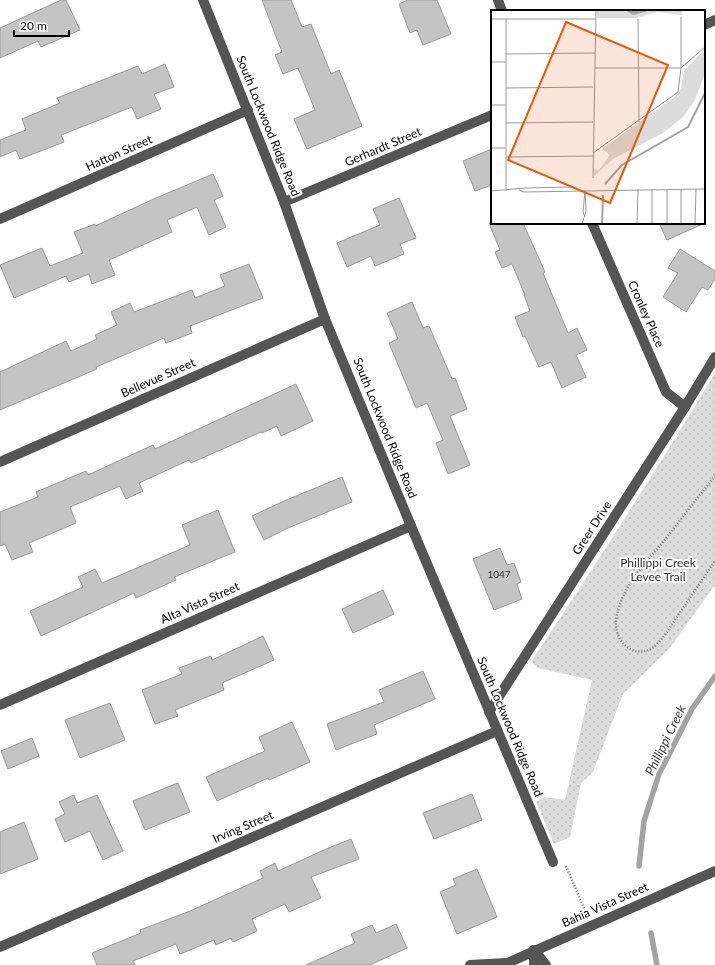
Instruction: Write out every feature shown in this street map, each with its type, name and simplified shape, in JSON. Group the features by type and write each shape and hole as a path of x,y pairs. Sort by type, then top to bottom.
{"street":[{"name":"South Lockwood Ridge Road","path":"203,0 284,202 326,319 411,526 553,862"},
{"path":"498,0 502,10"},
{"path":"705,25 715,20"},
{"name":"Hatton Street","path":"0,219 248,110"},
{"name":"Gerhardt Street","path":"284,202 491,115"},
{"name":"Cronley Place","path":"592,224 666,392 685,407"},
{"name":"Bellevue Street","path":"0,462 326,319"},
{"name":"Greer Drive","path":"490,712 685,407 715,357"},
{"name":"Alta Vista Street","path":"0,705 411,526"},
{"name":"Irving Street","path":"0,947 498,731"},
{"name":"Bahia Vista Street","path":"470,965 504,964 715,871"},
{"path":"534,950 534,965"},
{"path":"534,950 546,965"}],"path":[{"path":"715,476 630,582 620,604 616,622 618,636 623,644 632,650 645,651 656,645 664,636 715,561"},
{"path":"564,861 596,924"}],"green space":[{"name":"Phillippi Creek Levee Trail","path":"715,373 715,585 669,649 623,694 593,772 581,783 570,837 554,844 536,802 545,797 565,800 592,680 538,668 531,662 624,519"}],"building":[{"path":"61,0 66,0 80,30 41,47 38,41 0,58 0,28"},
{"path":"262,0 291,0 302,27 311,24 331,74 339,70 362,126 307,149 294,119 315,110 298,68 283,74 275,55 282,52"},
{"path":"408,0 437,0 451,34 423,45 417,30 410,33 399,4"},
{"path":"165,64 174,87 154,94 161,109 137,119 132,107 61,135 64,142 20,159 16,150 0,157 0,140 26,130 22,119 60,103 57,98 138,66 142,74"},
{"path":"491,149 491,185 475,191 463,161"},
{"path":"213,174 223,196 214,200 226,227 209,235 197,207 167,220 172,232 109,260 115,275 92,284 89,274 69,282 66,276 14,298 0,265 42,248 50,266 83,253 74,232 95,224 95,226"},
{"path":"399,198 416,238 400,244 404,254 375,266 371,256 347,267 337,243 380,225 373,209"},
{"path":"489,223 523,224 545,272 543,273 568,333 577,328 587,350 576,355 586,377 562,388 551,362 539,367 525,336 523,337 515,317 530,311 525,295 512,264 502,268 495,252 500,250"},
{"path":"659,224 703,224 667,240"},
{"path":"680,249 715,271 715,279 708,290 702,287 686,312 663,297 678,273 668,268"},
{"path":"249,264 263,298 190,326 192,333 166,343 164,338 96,367 97,369 0,410 0,372 66,341 71,351 97,339 95,335 117,325 111,312 130,303 134,312 192,290 195,298 225,286 220,275"},
{"path":"412,302 423,328 429,326 452,379 455,378 467,409 450,416 470,465 448,474 436,443 443,440 427,403 416,408 389,343 398,339 387,313"},
{"path":"296,384 313,421 281,436 277,426 191,463 189,460 139,483 143,491 126,499 120,486 70,507 76,523 29,543 33,552 12,560 5,544 0,546 0,512 38,497 36,492 86,471 88,475 153,445 155,449"},
{"path":"342,477 352,502 288,528 264,540 252,516"},
{"path":"218,510 235,552 174,577 176,580 136,598 134,593 41,636 30,611 83,587 78,577 95,569 102,583 190,545 182,525"},
{"path":"500,548 507,565 514,563 521,582 517,584 522,599 494,610 473,559"},
{"path":"383,590 394,614 353,633 342,609"},
{"path":"263,636 274,660 222,683 224,690 175,710 178,716 155,724 142,690 182,674 179,668 211,656 212,660"},
{"path":"423,671 435,699 374,725 377,734 336,750 327,724 384,702 379,690"},
{"path":"110,703 125,740 80,758 65,720"},
{"path":"292,722 310,762 269,780 268,778 217,801 206,777 265,751 259,737"},
{"path":"32,738 39,756 8,769 1,751"},
{"path":"178,783 190,812 145,830 133,801"},
{"path":"472,794 482,820 434,839 423,813"},
{"path":"74,795 77,803 97,795 123,851 103,860 90,831 65,842 55,819 65,814 59,802"},
{"path":"24,822 38,859 0,874 0,832"},
{"path":"351,839 359,859 311,877 321,898 289,912 285,904 252,919 257,931 233,942 231,938 216,945 214,940 180,954 176,944 133,961 135,965 97,965 92,953 141,933 140,930 190,911 263,878 260,871 275,863 278,871"},
{"path":"477,869 497,917 457,934 440,892 456,885 453,879"},
{"path":"396,924 407,948 370,965 306,965 355,943 351,934 372,925 376,933"}],"waterway":[{"name":"Phillippi Creek","path":"639,866 644,821 659,774 692,709 715,676"},
{"name":"Phillippi Creek","path":"651,933 657,965"}]}
